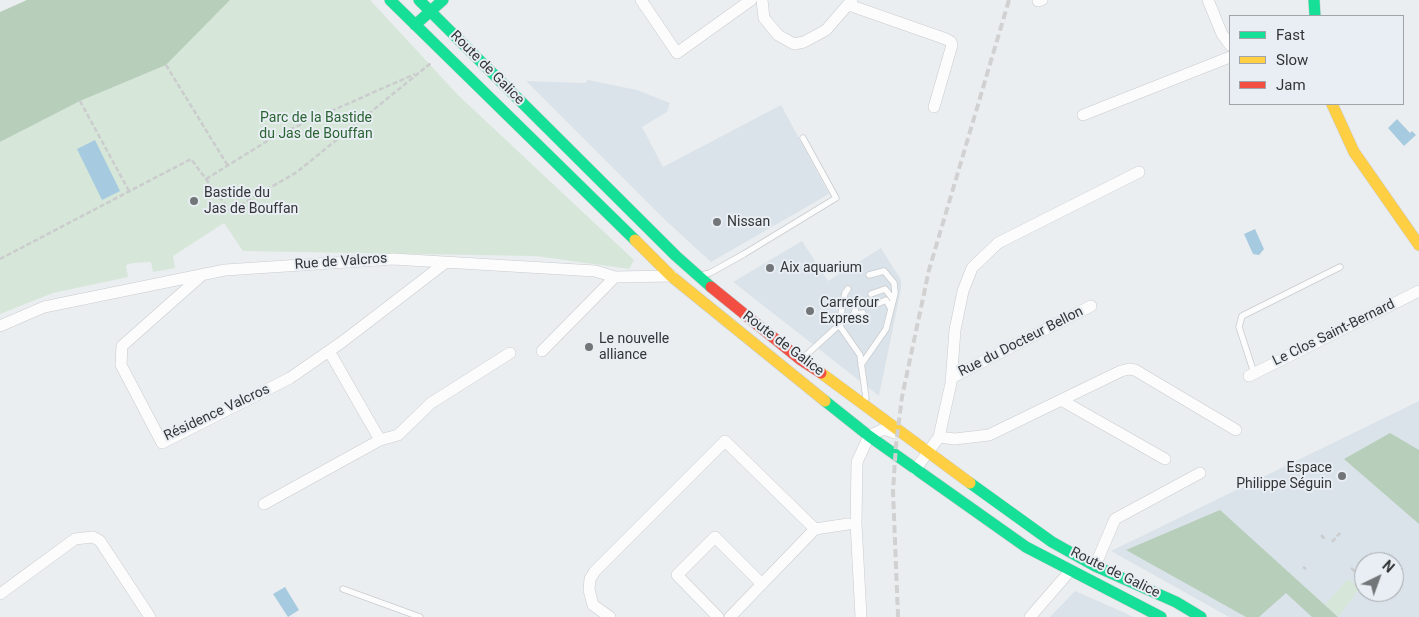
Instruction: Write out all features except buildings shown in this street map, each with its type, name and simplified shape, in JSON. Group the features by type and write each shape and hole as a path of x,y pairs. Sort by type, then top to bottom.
{"main road":[{"name":"Route de Galice","path":"390,0 671,276 869,436 1010,536 1070,572 1161,617"},
{"name":"Route de Galice","path":"419,0 684,264 801,360 867,405 1052,542 1184,613 1201,617"},
{"path":"415,25 443,0"},
{"path":"1314,0 1315,15"},
{"path":"1332,105 1354,152 1388,205 1419,245"}],"street":[{"path":"641,0 677,53 751,0"},
{"path":"762,0 764,18 778,35 794,44 804,42 826,30 851,3 951,42 952,45 934,107"},
{"path":"1038,1 1042,0"},
{"path":"1208,0 1222,34 1229,44"},
{"path":"1083,115 1229,57"},
{"path":"915,470 939,437 951,378 955,330 963,291 967,276 978,260 998,243 1139,172"},
{"name":"Rue de Valcros","path":"0,326 44,307 225,270 393,259 595,271 615,277 671,276"},
{"name":"Résidence Valcros","path":"202,275 122,346 121,366 162,442 258,396 290,378 329,351 445,263"},
{"path":"671,276 684,264"},
{"path":"542,351 615,277"},
{"name":"Le Clos Saint-Bernard","path":"1252,374 1419,291"},
{"name":"Rue du Docteur Bellon","path":"951,378 1090,306"},
{"path":"329,351 380,440"},
{"path":"264,504 380,440 398,435 431,403 510,352"},
{"path":"939,437 963,439 990,435 1121,371 1135,370 1236,430"},
{"path":"1061,400 1165,459"},
{"path":"861,617 852,523 858,462 869,436 884,429 915,442"},
{"path":"610,617 593,605 588,590 590,579 595,571 725,441 815,529"},
{"path":"1095,566 1115,519 1200,472"},
{"path":"730,617 815,529 852,523"},
{"path":"0,594 75,539 93,536 100,541 150,617"},
{"path":"718,617 677,575 715,537 762,584"},
{"path":"1030,617 1070,572"}],"lane":[{"path":"697,276 710,273 836,198 803,138"},
{"path":"1252,374 1239,327 1242,316 1340,267"},
{"path":"861,365 886,329 894,299 894,283 889,274 879,270 869,275"},
{"path":"848,289 845,293 839,325 860,355 867,405"},
{"path":"871,294 885,289 890,292 894,299"},
{"path":"878,304 886,300 891,309"},
{"path":"854,314 857,303"},
{"path":"801,360 839,325 854,314 863,313"},
{"path":"1088,581 1095,566"},
{"path":"343,589 420,617"}],"path":[{"path":"166,65 228,166"},
{"path":"0,259 191,159 206,179 230,211 297,172 418,72 277,135 206,179"},
{"path":"80,101 129,191"},
{"path":"1332,542 1340,533"},
{"path":"1321,535 1326,540"}],"shaded area":[{"path":"588,80 637,90 670,103 667,112 642,127 663,167 781,105 829,194 711,262 662,217 526,81 585,83"},
{"path":"802,241 828,281 881,248 901,280 901,289 879,396 733,282"},
{"name":"Espace Philippe Séguin","path":"1419,401 1419,617 1229,617 1111,551"},
{"path":"1075,591 1125,613 1133,617 1050,617"}],"green space":[{"path":"27,0 230,0 166,65 80,101 0,142 0,12"},
{"name":"Parc de la Bastide du Jas de Bouffan","path":"230,0 370,0 458,95 634,260 629,269 536,256 243,251 224,223 173,256 175,268 153,272 151,262 133,263 126,265 128,277 53,293 0,314 0,142 80,101 166,65"},
{"path":"1390,433 1419,450 1419,524 1344,459"},
{"path":"1220,510 1338,617 1312,617 1286,593 1259,617 1246,617 1126,550"},
{"path":"1348,579 1354,584 1354,596 1338,617 1325,605"}],"water":[{"path":"1397,119 1410,133 1412,131 1416,135 1404,146 1388,128"},
{"path":"95,140 120,191 102,200 77,149"},
{"path":"1255,229 1264,249 1259,255 1253,254 1244,234"},
{"path":"285,587 299,610 288,617 273,594"}],"railway":[{"path":"898,617 893,491 902,397 929,270 1009,0"}],"traffic: fast":[{"path":"390,0 635,240"},
{"path":"419,0 676,256 711,287"},
{"path":"415,25 443,0"},
{"path":"1314,0 1315,15"},
{"path":"825,401 869,436 1026,547 1161,617"},
{"path":"970,483 1052,542 1095,566 1176,602 1201,617"}],"traffic: slow":[{"path":"1332,105 1354,152 1419,245"},
{"path":"635,240 671,276 825,401"},
{"path":"821,373 970,483"}],"traffic: jam":[{"path":"711,287 801,360 821,373"}],"place":[{"name":"Bastide du Jas de Bouffan","path":"194,201"},
{"name":"Nissan","path":"717,222"},
{"name":"Aix aquarium","path":"770,268"},
{"name":"Carrefour Express","path":"810,311"},
{"name":"Le nouvelle alliance","path":"589,347"},
{"name":"Espace Philippe Séguin","path":"1342,476"}]}
